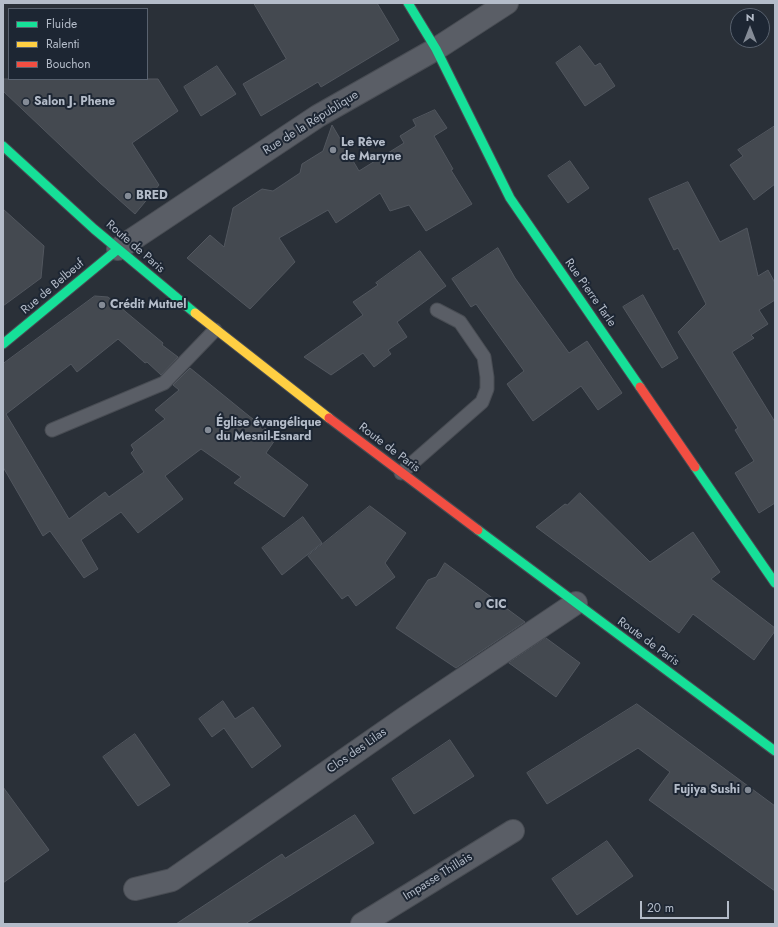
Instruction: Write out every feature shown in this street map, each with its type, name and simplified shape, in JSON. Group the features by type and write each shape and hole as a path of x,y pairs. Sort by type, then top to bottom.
{"main road":[{"name":"Rue Pierre Tarle","path":"408,3 436,49 510,198 775,583"},
{"name":"Route de Paris","path":"3,146 118,249 215,330 401,472 775,751"},
{"name":"Rue de Belbeuf","path":"3,344 118,249"}],"street":[{"name":"Rue de la République","path":"118,249 318,116 436,49 507,3"},
{"name":"Clos des Lilas","path":"135,889 172,880 406,717 576,603"},
{"name":"Impasse Thillais","path":"362,924 513,831"}],"lane":[{"path":"401,472 482,402 487,389 484,357 460,322 437,310"},
{"path":"52,430 164,383 215,330"}],"building":[{"path":"254,3 377,3 399,40 321,87 318,82 261,116 243,84 286,59"},
{"path":"580,46 595,66 600,63 615,86 585,106 556,63"},
{"path":"217,66 236,94 201,116 184,87"},
{"path":"3,79 158,79 178,111 132,143 159,185 135,214 3,91"},
{"path":"435,110 447,128 434,136 453,169 451,170 472,204 426,231 409,205 390,211 380,193 336,223 328,210 279,238 295,262 250,309 187,258 210,235 224,247 233,208 262,189 273,191 300,173 302,164 323,151 332,125 359,171 404,143 400,136 416,126 413,120"},
{"path":"775,126 775,184 754,200 730,165 743,156 738,150"},
{"path":"570,161 589,188 568,203 548,176"},
{"path":"688,182 720,242 747,228 758,276 768,270 775,283 775,300 759,310 768,324 751,335 754,338 732,352 775,422 775,503 759,513 735,473 754,461 735,430 738,428 678,332 706,304 678,248 674,250 649,199"},
{"path":"3,209 44,246 41,278 3,306"},
{"path":"498,248 515,278 569,353 587,341 622,393 598,410 581,386 533,421 507,384 524,371 476,304 471,307 452,279"},
{"path":"420,251 446,286 397,322 407,337 388,350 391,354 374,367 363,353 331,375 304,357 363,315 353,302 378,285 376,283"},
{"path":"643,295 678,358 662,368 623,307"},
{"path":"95,296 108,297 163,343 162,345 178,357 161,375 118,339 77,372 71,364 6,414 69,519 105,492 109,497 144,472 131,453 134,450 131,445 165,419 155,410 179,390 173,385 190,368 277,437 266,453 308,485 284,517 234,483 241,477 201,449 165,476 183,499 138,533 121,512 81,540 98,569 84,578 50,531 43,536 3,467 3,364"},
{"path":"580,493 650,562 693,532 720,572 711,579 775,628 775,631 754,660 693,614 679,633 536,527 565,504 567,505"},
{"path":"370,506 406,533 385,563 395,577 356,606 348,595 342,599 308,556"},
{"path":"303,517 322,543 282,575 262,548"},
{"path":"445,563 525,622 456,668 396,628 428,580 436,577"},
{"path":"546,638 580,663 556,697 509,663"},
{"path":"223,701 235,719 253,707 281,746 252,768 224,728 212,737 199,719"},
{"path":"637,704 775,806 775,891 649,800 670,772 638,748 547,804 527,773"},
{"path":"135,734 170,785 138,806 103,757"},
{"path":"450,740 474,776 414,814 392,779"},
{"path":"3,787 49,850 3,883"},
{"path":"355,815 374,843 245,924 176,924 282,854 285,858"},
{"path":"607,841 633,876 577,915 552,879"}],"traffic: fast":[{"path":"408,3 436,49 510,198 640,387"},
{"path":"3,146 94,229 195,313"},
{"path":"3,344 118,249"},
{"path":"695,467 775,583"},
{"path":"478,530 775,751"}],"traffic: slow":[{"path":"195,313 329,418"}],"traffic: jam":[{"path":"640,387 695,467"},
{"path":"329,418 478,530"}],"place":[{"name":"Salon J. Phene","path":"26,102"},
{"name":"Le Rêve de Maryne","path":"333,150"},
{"name":"BRED","path":"128,196"},
{"name":"Crédit Mutuel","path":"102,305"},
{"name":"Église évangélique du Mesnil-Esnard","path":"208,430"},
{"name":"CIC","path":"478,605"},
{"name":"Fujiya Sushi","path":"748,790"}]}
